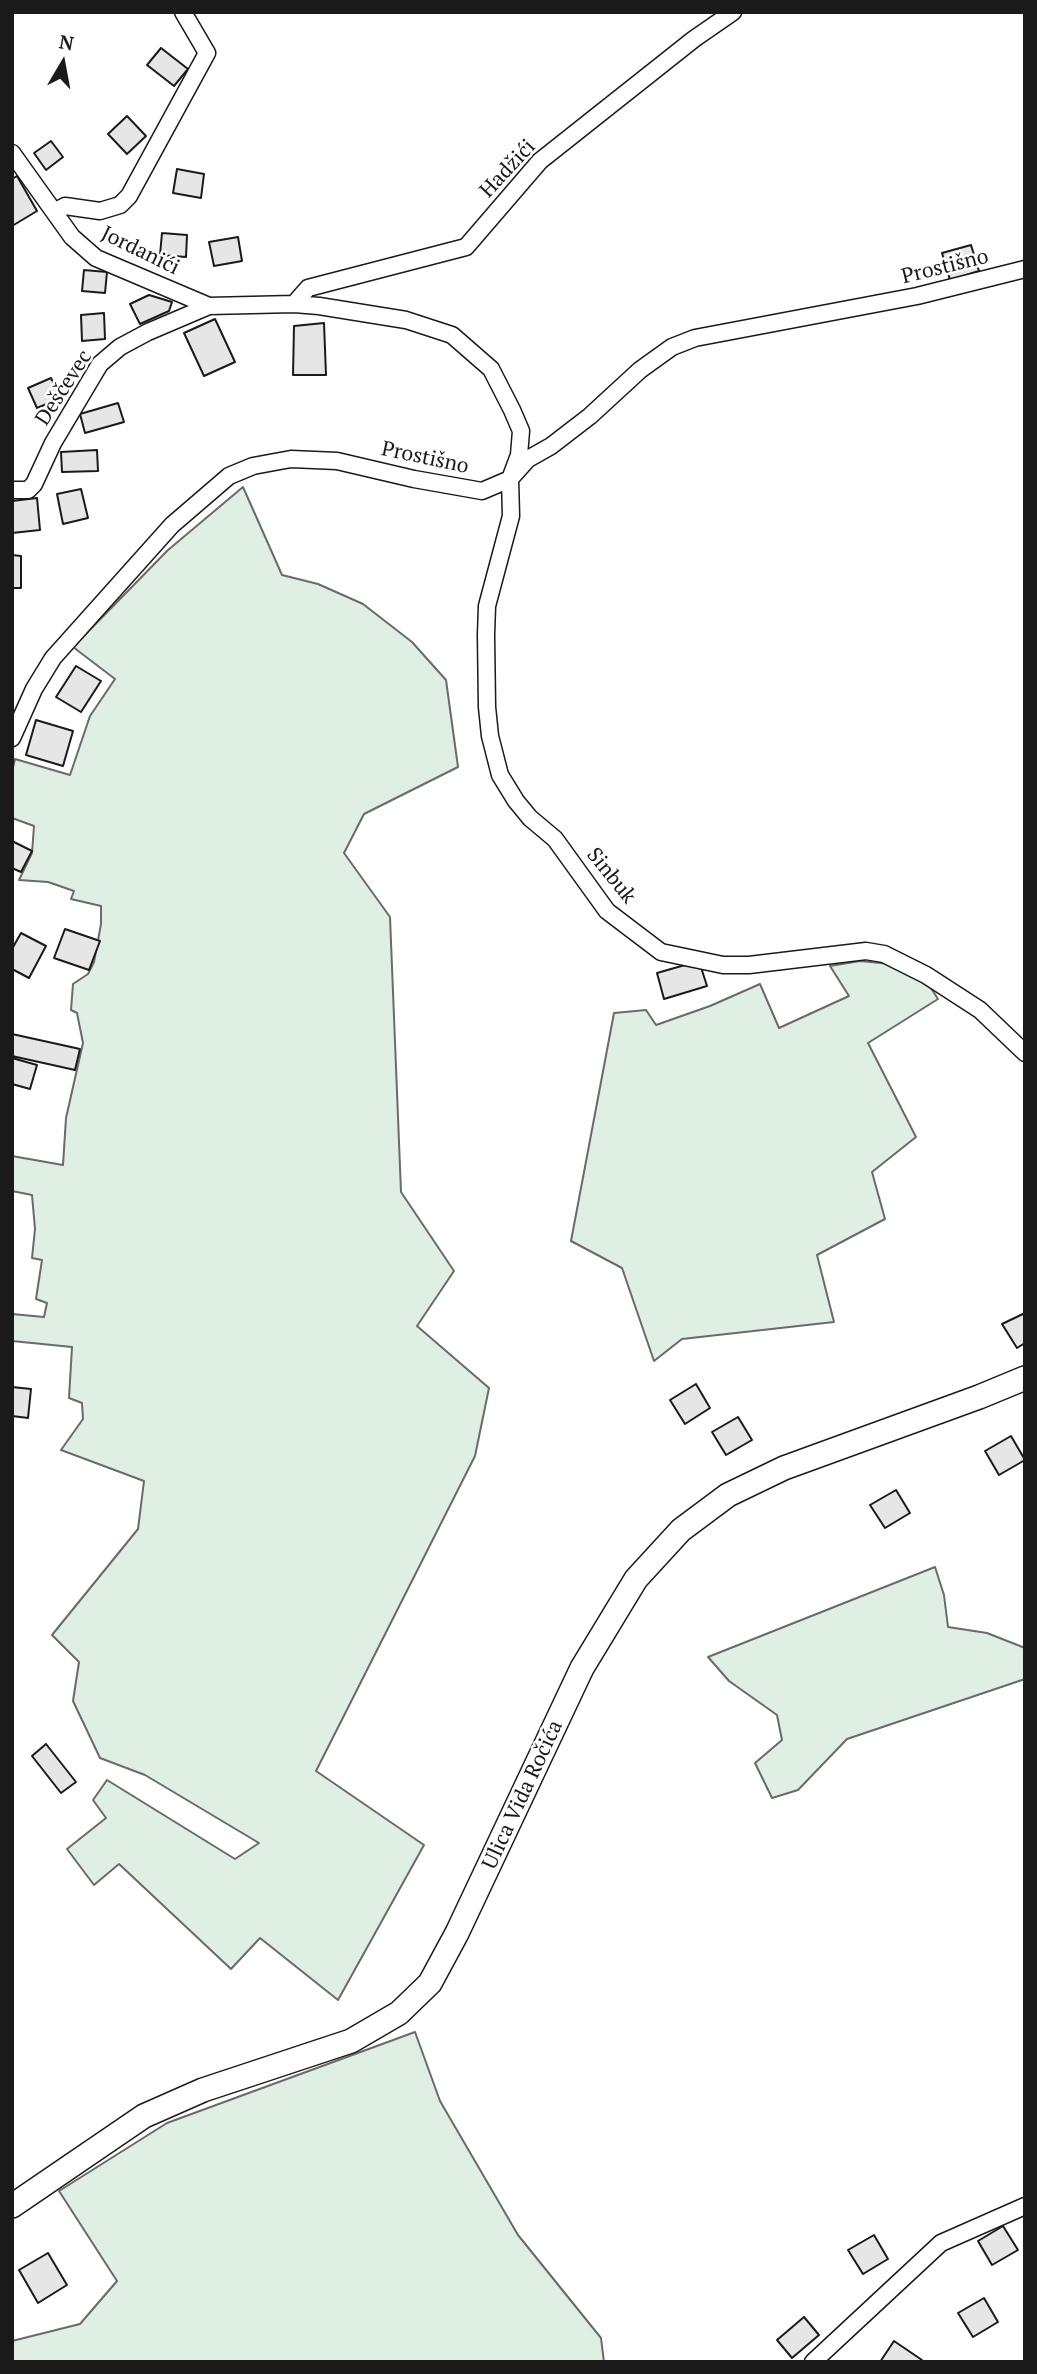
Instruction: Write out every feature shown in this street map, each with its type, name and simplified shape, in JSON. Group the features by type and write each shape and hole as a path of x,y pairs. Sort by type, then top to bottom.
{"main road":[{"name":"Ulica Vida Ročića","path":"12,2206 144,2116 203,2090 352,2041 398,2014 430,1983 457,1933 582,1668 636,1579 681,1530 728,1494 784,1468 1025,1378"}],"street":[{"path":"54,212 65,206 100,211 120,205 129,196 207,53 183,12"},
{"name":"Hadžići","path":"294,304 308,288 467,247 540,161 694,39 733,12"},
{"name":"Jordanići","path":"12,153 72,237 96,258 209,306"},
{"name":"Prostišno","path":"12,738 34,689 53,658 172,525 229,477 253,466 291,459 337,461 482,491 510,480 528,459 551,446 590,416 639,370 672,347 695,338 917,296 1025,269"},
{"name":"Sinbuk","path":"209,306 294,304 406,320 452,335 491,369 521,431 519,455 510,480 511,516 487,606 487,707 490,736 500,775 516,801 530,818 555,839 607,911 661,952 710,963 749,965 853,952 884,954 956,993 980,1010 1025,1053"},
{"name":"Deščevec","path":"12,490 28,490 34,484 53,443 100,364 120,347 148,332 209,306"},
{"path":"813,2362 941,2243 1025,2206"}],"green space":[{"path":"243,487 282,575 318,584 363,604 412,642 446,680 458,767 364,814 344,853 390,917 401,1192 454,1271 417,1326 489,1388 475,1456 316,1771 424,1845 338,2000 260,1938 231,1969 119,1864 94,1885 67,1849 106,1818 93,1800 107,1780 235,1859 259,1843 145,1775 100,1758 73,1701 79,1662 52,1635 138,1529 144,1481 61,1450 83,1419 82,1403 69,1398 72,1347 12,1341 12,1314 44,1317 47,1303 36,1299 42,1260 32,1258 35,1229 32,1195 12,1191 12,1156 63,1165 66,1118 83,1043 77,1013 71,1010 73,984 88,974 94,962 101,924 101,906 71,899 74,891 48,882 19,880 32,853 34,826 12,818 12,772 15,759 70,775 90,716 115,679 73,647 168,550"},
{"path":"860,961 891,964 927,982 938,999 868,1043 916,1137 872,1172 885,1219 817,1255 834,1322 682,1339 654,1361 622,1268 571,1241 614,1013 646,1010 656,1025 710,1006 760,984 779,1028 849,996 830,966"},
{"path":"935,1567 944,1595 948,1627 987,1633 1025,1648 1025,1679 847,1739 798,1790 772,1798 755,1763 782,1740 777,1715 729,1681 708,1657"},
{"path":"415,2032 440,2101 518,2235 601,2338 604,2362 12,2362 12,2341 80,2324 117,2281 59,2191 167,2123"}],"building":[{"path":"161,48 188,69 174,86 147,65"},
{"path":"127,116 146,136 127,154 108,134"},
{"path":"51,141 63,157 46,170 34,153"},
{"path":"177,169 204,174 201,198 173,193"},
{"path":"17,176 37,211 12,226 12,179"},
{"path":"162,233 187,235 186,257 160,255"},
{"path":"238,237 242,261 214,266 209,242"},
{"path":"971,245 979,271 950,280 942,253"},
{"path":"84,270 107,272 105,293 82,291"},
{"path":"149,295 172,302 169,311 140,324 130,304"},
{"path":"104,313 105,339 82,341 81,315"},
{"path":"215,319 235,362 204,376 184,333"},
{"path":"324,323 326,375 293,375 294,326"},
{"path":"51,378 61,398 37,408 28,388"},
{"path":"118,403 124,422 85,433 80,414"},
{"path":"97,450 98,471 62,472 61,452"},
{"path":"81,489 88,518 63,524 57,494"},
{"path":"37,498 40,530 12,533 12,501"},
{"path":"12,555 21,556 21,588 12,588"},
{"path":"76,666 101,681 81,712 56,697"},
{"path":"36,720 73,731 63,766 26,755"},
{"path":"12,841 32,851 21,872 12,868"},
{"path":"65,929 100,941 89,970 54,958"},
{"path":"21,933 46,946 29,978 12,969 12,949"},
{"path":"699,961 707,986 664,999 657,973"},
{"path":"12,1034 80,1049 75,1070 12,1056"},
{"path":"12,1058 37,1065 30,1089 12,1084"},
{"path":"1025,1313 1025,1343 1017,1348 1002,1324"},
{"path":"696,1384 710,1408 685,1424 670,1400"},
{"path":"12,1387 31,1389 28,1418 12,1416"},
{"path":"738,1417 752,1440 726,1455 712,1432"},
{"path":"1011,1436 1025,1460 999,1475 985,1451"},
{"path":"896,1490 910,1513 885,1528 870,1505"},
{"path":"46,1744 76,1782 61,1793 32,1756"},
{"path":"1003,2226 1018,2250 992,2265 978,2241"},
{"path":"874,2235 888,2259 863,2274 848,2250"},
{"path":"48,2253 67,2285 38,2303 19,2270"},
{"path":"984,2298 998,2322 973,2337 958,2313"},
{"path":"804,2317 819,2335 792,2358 777,2340"},
{"path":"894,2341 922,2360 880,2362"}]}
